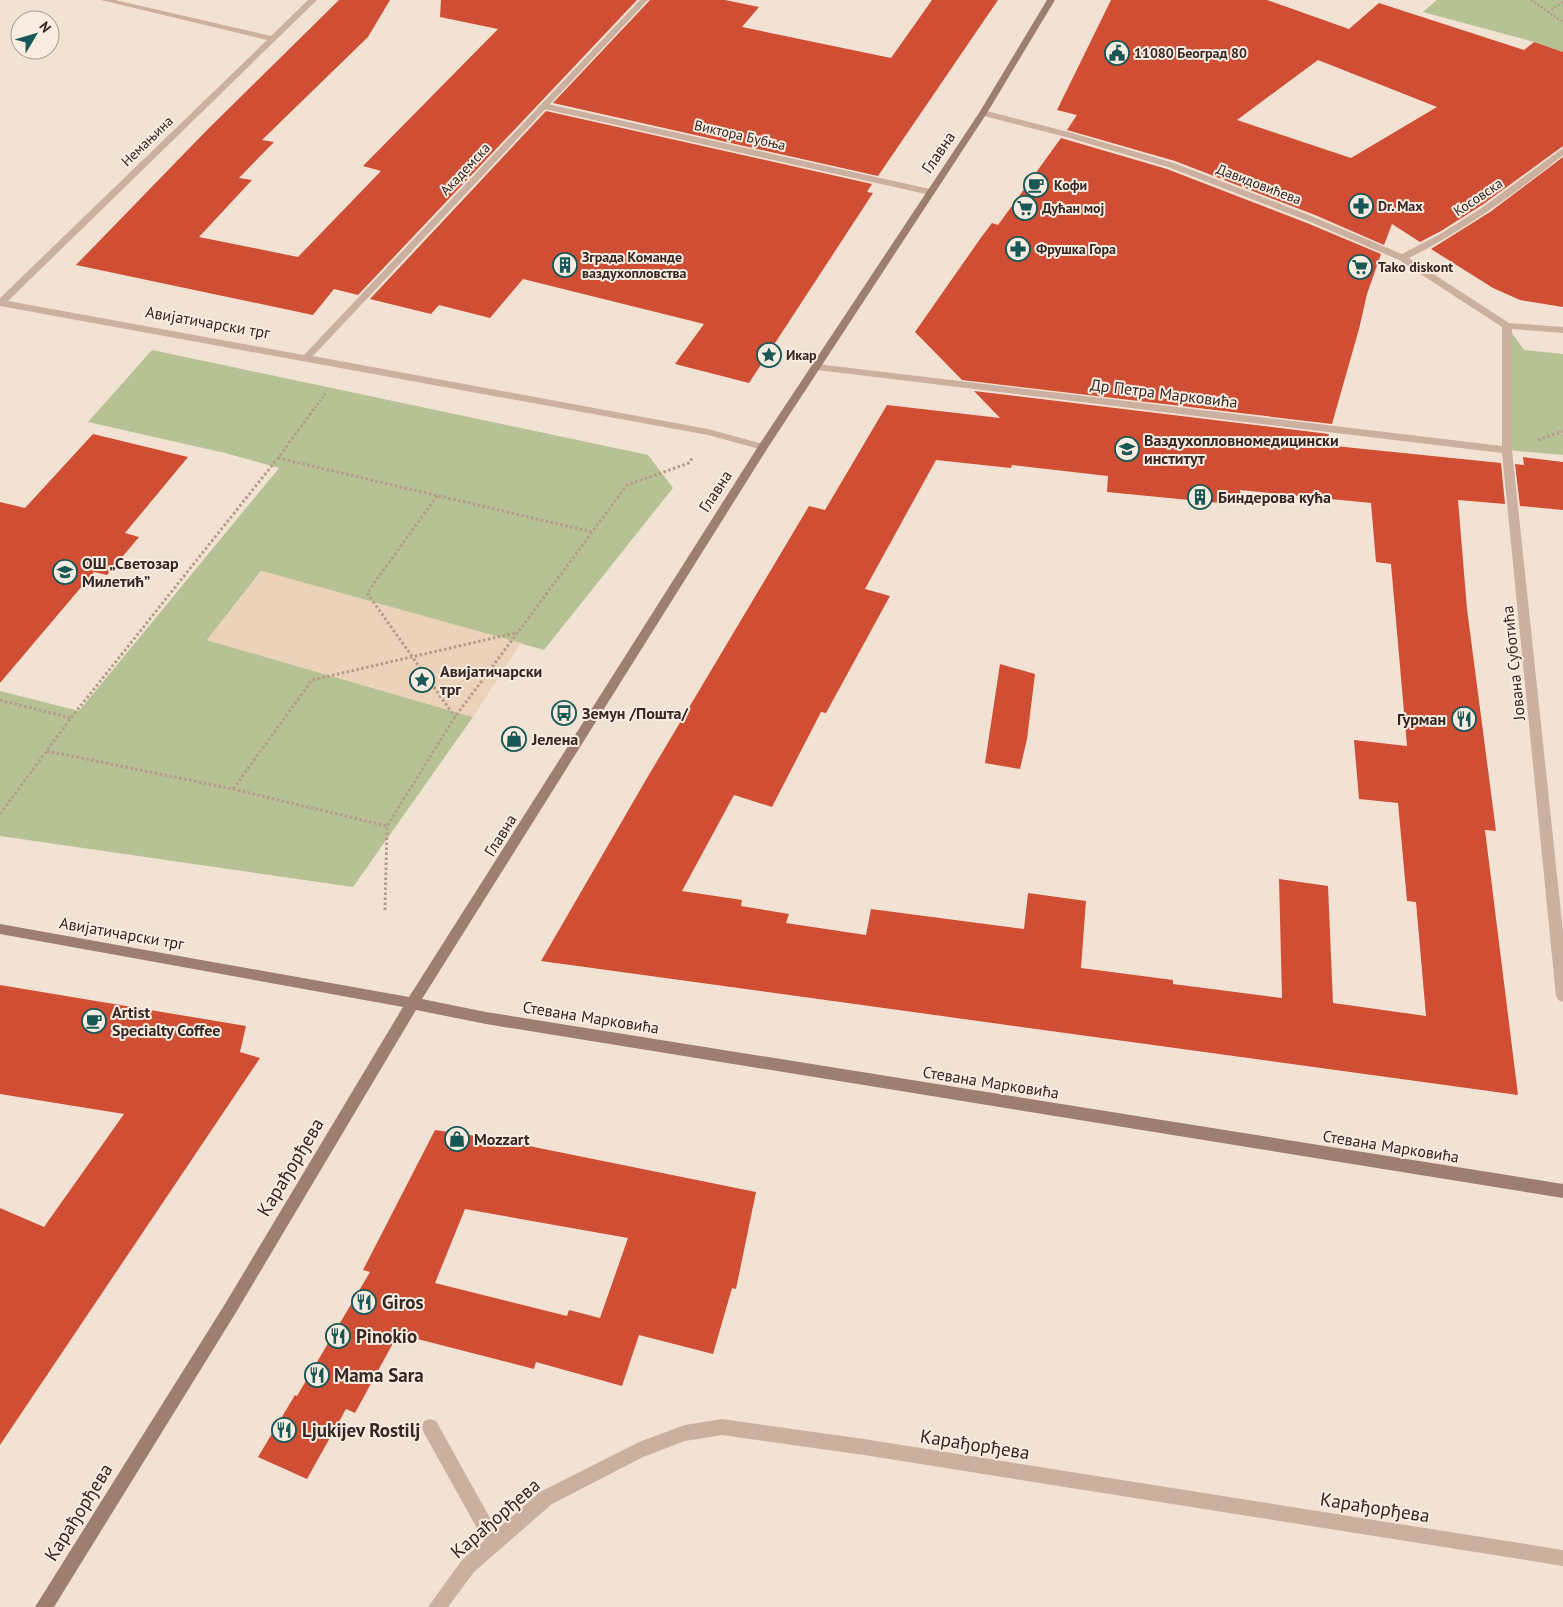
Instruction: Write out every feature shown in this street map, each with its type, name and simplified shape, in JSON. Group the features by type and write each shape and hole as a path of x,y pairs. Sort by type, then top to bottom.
{"main road":[{"name":"Главна","path":"414,1004 763,446 983,113 1051,0"},
{"name":"Авијатичарски трг","path":"0,929 336,988 414,1004"},
{"name":"Стевана Марковића","path":"414,1004 496,1019 1563,1191"},
{"name":"Карађорђева","path":"44,1607 230,1309 390,1040 414,1004"}],"street":[{"path":"106,0 271,39"},
{"name":"Немањина","path":"0,302 271,39 314,0"},
{"name":"Академска","path":"307,357 644,0"},
{"name":"Виктора Бубња","path":"543,106 930,192"},
{"name":"Давидовићева","path":"983,113 1069,135 1171,165 1311,219 1402,258 1507,326"},
{"name":"Косовска","path":"1402,258 1428,246 1488,209 1563,152"},
{"name":"Авијатичарски трг","path":"0,302 708,432 763,446"},
{"path":"1507,326 1563,330"},
{"name":"Јована Суботића","path":"1507,326 1507,450 1563,996"},
{"name":"Др Петра Марковића","path":"817,366 1507,450"},
{"name":"Карађорђева","path":"437,1607 468,1566 546,1498 576,1481 656,1443 685,1433 722,1427 1563,1558"},
{"path":"430,1428 494,1542"}],"path":[{"path":"1531,0 1563,22"},
{"path":"1548,12 1563,2"},
{"path":"0,814 71,718 278,458 325,393"},
{"path":"278,458 592,532"},
{"path":"385,910 386,826 455,717 627,485 681,466"},
{"path":"438,496 367,593 455,717"},
{"path":"233,789 312,680 516,633"},
{"path":"0,700 71,718"},
{"path":"47,751 233,789 386,826"}],"green space":[{"path":"1437,0 1563,0 1563,52 1534,42 1423,12"},
{"path":"1507,326 1524,350 1563,354 1563,455 1507,450"},
{"path":"152,350 648,455 673,488 544,650 261,571 207,640 473,717 353,887 0,836 0,691 79,711 279,468 225,453 88,422"}],"shaded area":[{"name":"Авијатичарски трг","path":"262,571 521,643 473,717 207,640"}],"building":[{"path":"339,0 390,0 368,37 262,140 274,142 239,178 252,180 199,237 298,257 381,171 363,166 498,29 440,17 441,0 637,0 358,295 334,289 313,315 76,265 208,129"},
{"path":"650,0 725,0 759,7 742,27 891,58 932,0 998,0 878,176 553,103"},
{"path":"1111,0 1267,0 1349,29 1379,3 1524,50 1534,42 1563,52 1563,146 1482,205 1420,242 1392,224 1384,245 1315,215 1175,161 1067,130 1077,115 1057,110","holes":["1318,60 1437,107 1351,158 1237,120"]},
{"name":"Зграда Команде ваздухопловства","path":"546,111 872,184 867,192 873,193 749,383 675,364 704,324 523,279 490,318 439,305 431,314 370,299"},
{"path":"1061,138 1167,169 1381,254 1367,294 1332,424 962,380 915,332 992,223 998,225"},
{"path":"1563,157 1563,307 1520,300 1493,288 1431,249 1490,212"},
{"path":"974,391 1329,434 1325,445 1501,463 1505,504 1458,500 1467,609 1496,831 1485,830 1518,1095 541,961 647,778 809,506 825,510 887,405 1000,418","holes":["936,460 1011,468 1012,465 1108,476 1107,492 1241,505 1240,490 1371,503 1376,562 1391,564 1407,746 1354,740 1359,799 1398,803 1407,901 1416,902 1426,1016 1333,1003 1328,886 1279,879 1282,998 1173,984 1173,980 1081,968 1086,901 1028,893 1024,929 871,909 866,935 786,923 789,914 741,906 742,900 682,891 734,795 772,807 821,712 826,713 890,596 865,589"]},
{"path":"93,434 188,457 125,533 139,537 107,575 94,572 0,683 0,502 25,508"},
{"path":"1523,457 1563,462 1563,510 1520,506 1515,464 1524,465"},
{"path":"1000,664 1035,674 1027,739 1020,769 985,763"},
{"path":"0,985 246,1026 240,1052 260,1058 0,1445 0,1208 44,1227 124,1114 0,1094"},
{"path":"435,1130 490,1138 756,1192 736,1289 732,1288 713,1354 639,1335 622,1386 536,1362 534,1369 398,1334 355,1413 346,1409 307,1479 258,1457 295,1395 297,1396 370,1272 363,1270","holes":["465,1209 628,1238 600,1318 569,1310 567,1316 435,1283"]}],"place":[{"name":"11080 Београд 80","path":"1117,53"},
{"name":"Кофи","path":"1036,185"},
{"name":"Dr. Max","path":"1361,206"},
{"name":"Дућан мој","path":"1025,208"},
{"name":"Фрушка Гора","path":"1018,249"},
{"name":"Зграда Команде ваздухопловства","path":"565,265"},
{"name":"Tako diskont","path":"1360,267"},
{"name":"Икар","path":"769,355"},
{"name":"Ваздухопловномедицински институт","path":"1127,449"},
{"name":"Биндерова кућа","path":"1200,497"},
{"name":"ОШ „Светозар Милетић”","path":"65,572"},
{"name":"Авијатичарски трг","path":"422,680"},
{"name":"Земун /Пошта/","path":"564,713"},
{"name":"Гурман","path":"1464,719"},
{"name":"Јелена","path":"514,739"},
{"name":"Artist Specialty Coffee","path":"94,1021"},
{"name":"Mozzart","path":"457,1139"},
{"name":"Giros","path":"364,1302"},
{"name":"Pinokio","path":"338,1336"},
{"name":"Mama Sara","path":"317,1375"},
{"name":"Ljukijev Rostilj","path":"284,1430"}]}
